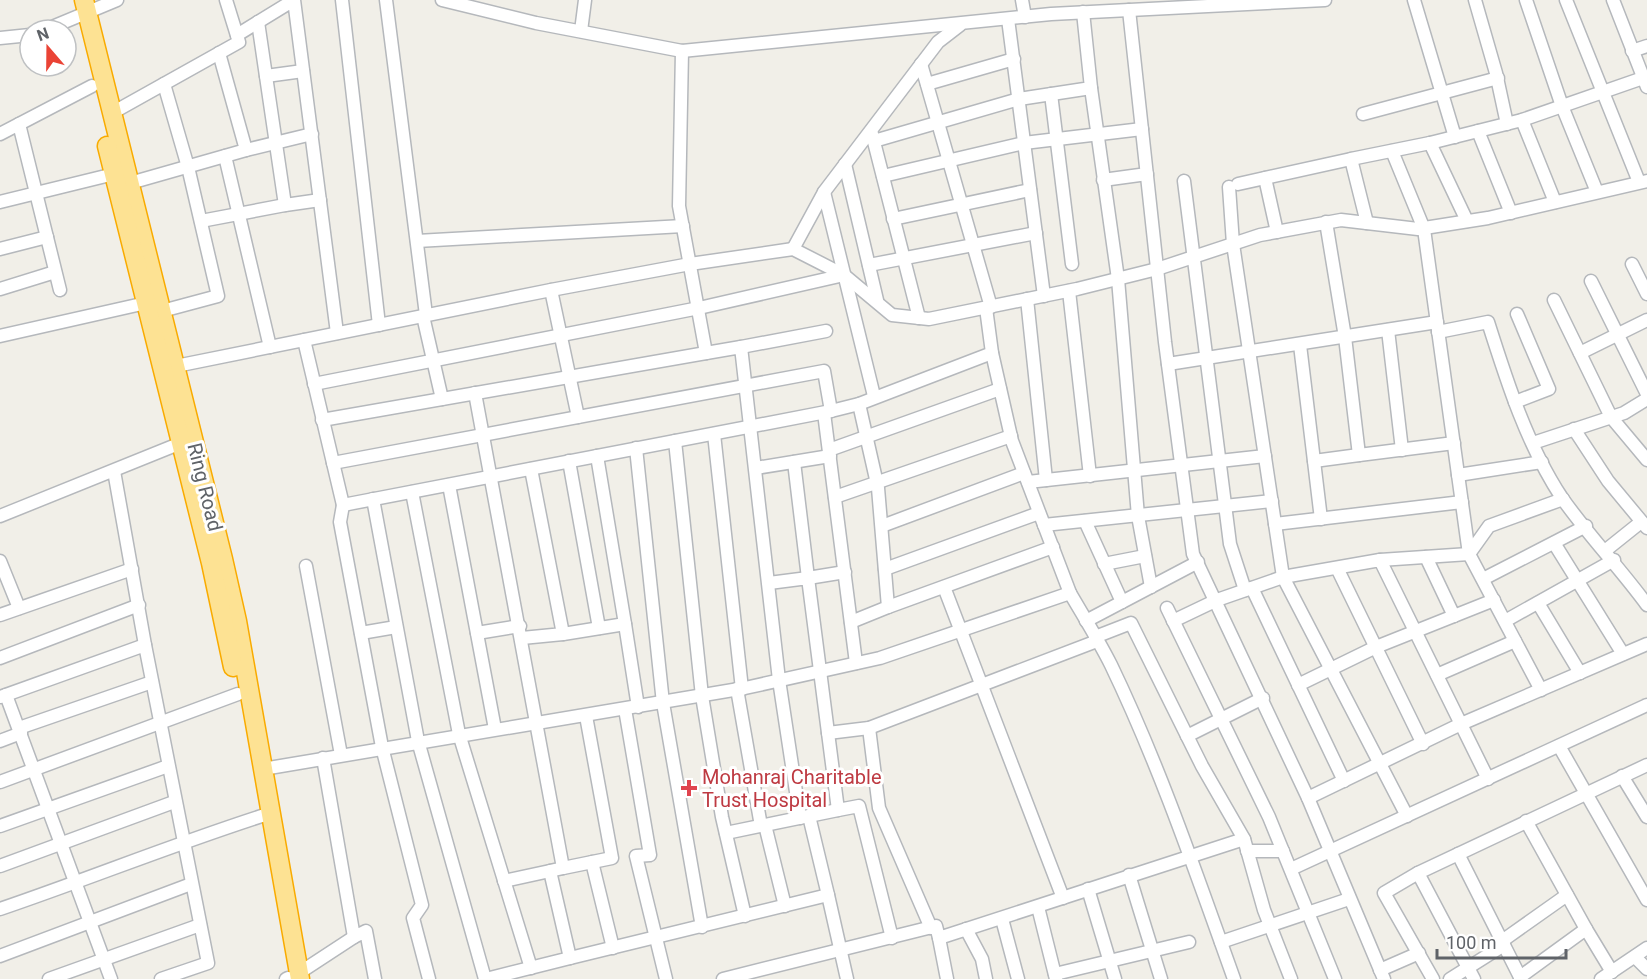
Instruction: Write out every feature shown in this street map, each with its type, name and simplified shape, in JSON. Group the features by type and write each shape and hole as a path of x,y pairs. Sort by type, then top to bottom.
{"highway":[{"name":"Ring Road","path":"79,7 93,86 122,179 154,307 181,442 211,563 265,815 292,978"},
{"name":"Ring Road","path":"79,7 112,113 122,179"},
{"name":"Ring Road","path":"154,307 176,366 234,611 263,769 265,815"}],"street":[{"path":"63,18 79,7 117,0"},
{"path":"112,113 239,42 226,0"},
{"path":"237,35 294,0 337,333"},
{"path":"342,0 379,325"},
{"path":"386,0 425,316 442,399"},
{"path":"442,0 682,51 1083,12 1113,5 1129,10 1325,0"},
{"path":"581,31 585,0"},
{"path":"1022,0 1025,17"},
{"path":"1414,0 1455,137"},
{"path":"1475,0 1498,78 1508,124"},
{"path":"1526,0 1562,106 1597,192"},
{"path":"176,366 551,290 690,264 793,249 844,275 877,300 892,315 929,320 1118,279 1233,244 1326,222 1341,220 1424,229 1511,213 1643,181 1566,0"},
{"path":"1407,816 1283,577 1233,244 1233,185 1508,124 1605,91 1645,82 1613,0"},
{"path":"1129,10 1168,364 1193,554 1217,600 1308,798 1382,975 1419,953"},
{"path":"1083,12 1096,134 1118,279 1138,516 1151,587"},
{"path":"1008,19 1044,296"},
{"path":"258,22 285,205"},
{"path":"793,249 824,192 845,164 873,136 938,42 960,25"},
{"path":"0,38 18,36"},
{"path":"1632,51 1647,46"},
{"path":"682,51 679,206 706,353"},
{"path":"219,53 246,150"},
{"path":"927,84 1014,59"},
{"path":"921,64 974,246 989,307 992,352 1011,436 1070,594 1096,639 1159,773 1192,856 1234,979"},
{"path":"266,76 303,71"},
{"path":"1363,114 1498,78"},
{"path":"0,336 218,296 188,167 164,84"},
{"path":"0,134 93,86"},
{"path":"873,136 938,123 1019,99 1091,88"},
{"path":"1051,94 1054,140 1072,264"},
{"path":"1522,120 1555,202"},
{"path":"19,124 60,290"},
{"path":"883,177 1024,143 1142,129"},
{"path":"1478,131 1511,213"},
{"path":"0,202 36,192 188,167 312,134"},
{"path":"873,136 919,318"},
{"path":"1430,143 1467,222"},
{"path":"1392,151 1424,229 1469,554 1541,690"},
{"path":"225,156 270,347"},
{"path":"1351,159 1367,223"},
{"path":"845,164 877,300"},
{"path":"1103,180 1147,174"},
{"path":"1265,178 1277,232"},
{"path":"1184,181 1230,544 1248,589 1344,781"},
{"path":"893,219 1030,190"},
{"path":"824,192 874,396"},
{"path":"201,221 285,205 320,201"},
{"path":"1326,222 1345,337 1359,455"},
{"path":"417,241 683,226"},
{"path":"869,266 1036,233"},
{"path":"0,249 47,237"},
{"path":"1632,264 1647,294"},
{"path":"0,289 55,272"},
{"path":"314,384 699,308 844,275"},
{"path":"1591,281 1647,394"},
{"path":"551,290 578,417"},
{"path":"1069,291 1089,476"},
{"path":"1027,299 1046,480"},
{"path":"1554,300 1611,417 1647,460"},
{"path":"1515,402 1549,388 1517,315"},
{"path":"1580,353 1647,320"},
{"path":"1168,364 1388,330 1488,322 1515,402 1542,462 1563,499 1610,555 1647,605"},
{"path":"1388,330 1402,450"},
{"path":"322,420 826,331"},
{"path":"304,340 343,505 340,522 382,747 422,905 414,918 429,979"},
{"path":"1300,345 1321,519"},
{"path":"741,347 778,680 804,817 828,895 847,979"},
{"path":"343,505 828,412 859,404 874,396 992,352"},
{"path":"333,463 824,371 829,453 856,663"},
{"path":"756,468 829,453 1000,390"},
{"path":"475,393 538,723 563,868"},
{"path":"1533,443 1611,417 1647,399"},
{"path":"859,404 877,483 888,607"},
{"path":"1505,621 1579,580 1644,525 1608,481 1574,429"},
{"path":"714,434 739,689 763,826 785,906"},
{"path":"835,496 1011,436"},
{"path":"675,441 702,696 726,833 745,916"},
{"path":"0,516 181,442"},
{"path":"1314,460 1454,443"},
{"path":"636,448 663,703 702,927"},
{"path":"597,456 638,707"},
{"path":"882,526 1026,477 1046,480 1221,463 1265,456"},
{"path":"569,461 599,628"},
{"path":"794,462 838,810"},
{"path":"1458,475 1542,462"},
{"path":"531,469 563,634"},
{"path":"114,471 174,802 208,963 161,979"},
{"path":"449,485 495,729"},
{"path":"412,492 459,734 531,968"},
{"path":"373,499 418,741 485,979 656,939 828,895"},
{"path":"1469,554 1489,526 1563,499"},
{"path":"1044,525 1272,501"},
{"path":"1275,525 1462,502"},
{"path":"885,569 1039,513"},
{"path":"1085,521 1122,602"},
{"path":"1483,579 1586,526"},
{"path":"1554,543 1623,654"},
{"path":"851,622 1053,547"},
{"path":"1173,621 1217,600 1283,577 1380,560 1469,554"},
{"path":"1104,564 1145,556"},
{"path":"1426,557 1454,616"},
{"path":"1380,560 1488,779"},
{"path":"0,561 19,608"},
{"path":"1086,621 1198,562"},
{"path":"306,566 341,755"},
{"path":"1336,568 1423,744"},
{"path":"0,615 132,569"},
{"path":"769,583 845,572"},
{"path":"944,587 1063,898"},
{"path":"263,769 459,734 586,716 739,689 880,658 1070,594"},
{"path":"1298,685 1376,647 1494,600"},
{"path":"1538,603 1581,673"},
{"path":"0,658 139,605"},
{"path":"1167,608 1283,851 1335,979"},
{"path":"828,733 869,728 1096,639 1131,623 1187,736 1245,845 1270,927 1292,979"},
{"path":"477,633 563,634 625,624"},
{"path":"361,633 396,627"},
{"path":"1437,675 1515,641"},
{"path":"1308,798 1461,724 1647,644"},
{"path":"111,979 35,769 3,696 145,645"},
{"path":"0,741 20,731 152,682"},
{"path":"0,782 238,694"},
{"path":"1187,736 1263,698"},
{"path":"1291,869 1647,705"},
{"path":"625,709 650,855 636,856 666,979"},
{"path":"504,881 612,858 586,716"},
{"path":"869,728 879,808 935,933 947,979"},
{"path":"1559,746 1647,900"},
{"path":"323,758 354,937"},
{"path":"1433,979 1384,893 1418,873 1585,792 1647,765"},
{"path":"0,826 168,766"},
{"path":"1622,776 1647,817"},
{"path":"0,866 174,802"},
{"path":"726,833 859,806 892,938"},
{"path":"0,909 77,883 182,842 265,815"},
{"path":"1526,821 1586,929 1606,976 1647,948"},
{"path":"723,979 892,938 966,929 1192,856 1245,845 1283,851"},
{"path":"1458,854 1520,978 1586,929"},
{"path":"592,862 613,948"},
{"path":"550,871 570,958"},
{"path":"1418,873 1471,974"},
{"path":"1129,875 1161,979"},
{"path":"0,956 191,884"},
{"path":"1088,889 1115,979"},
{"path":"1450,979 1471,974 1503,943 1567,895"},
{"path":"1221,942 1349,898"},
{"path":"1038,907 1055,976 1189,942"},
{"path":"1002,919 1018,979"},
{"path":"49,979 200,926"},
{"path":"966,929 982,959 986,979"},
{"path":"292,978 366,931 375,979"},
{"path":"1635,957 1647,969"}],"place":[{"name":"Mohanraj Charitable Trust Hospital","path":"689,788"}]}
